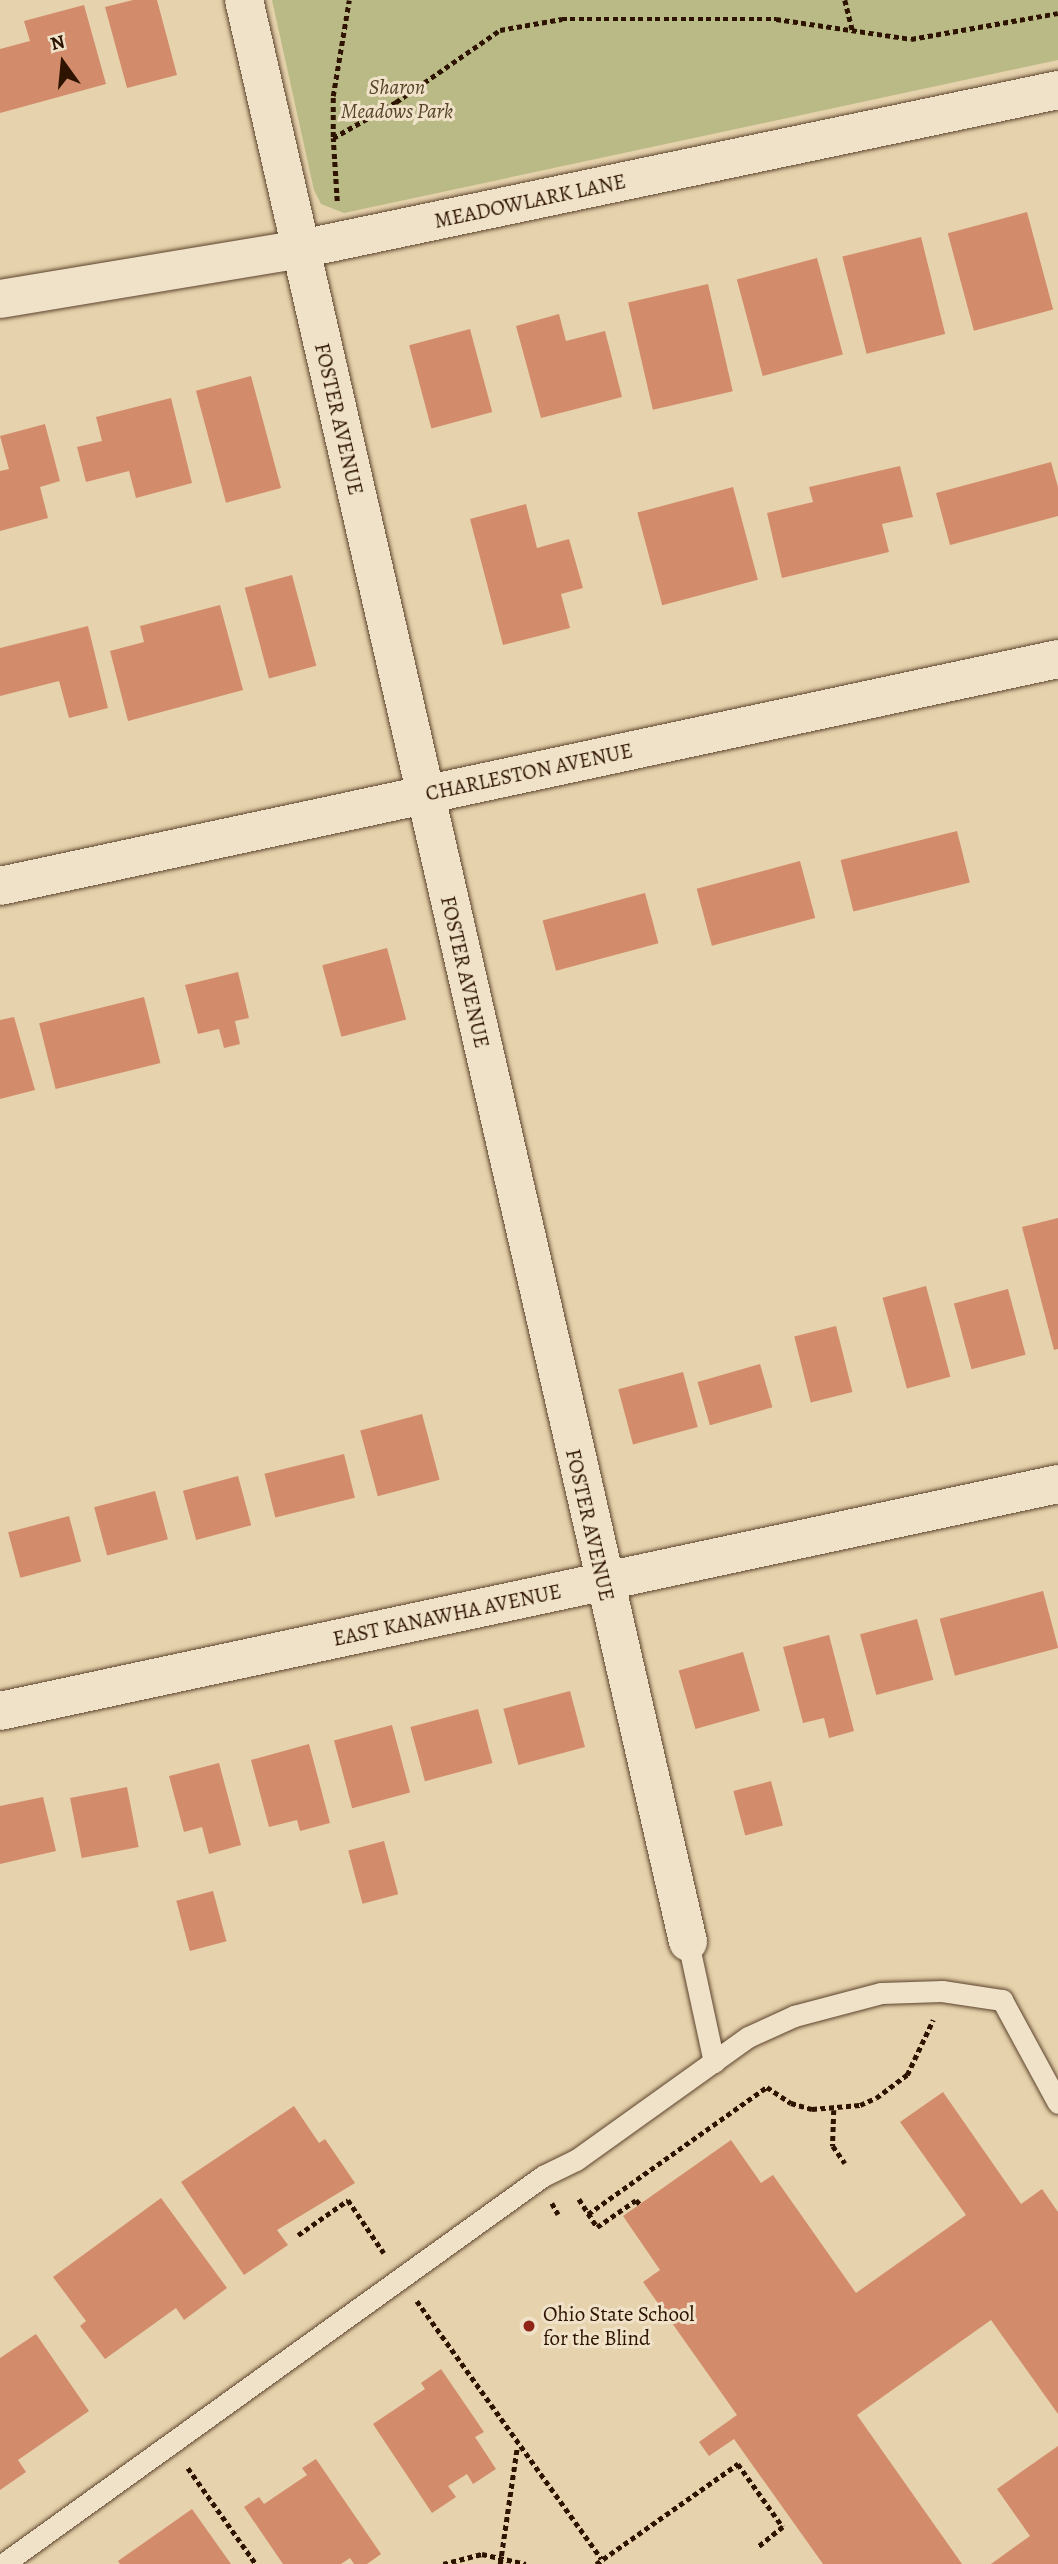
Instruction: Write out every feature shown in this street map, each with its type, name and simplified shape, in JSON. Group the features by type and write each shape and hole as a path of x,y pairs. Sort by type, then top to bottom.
{"street":[{"name":"FOSTER AVENUE","path":"244,0 603,1582 688,1942"},
{"name":"MEADOWLARK LANE","path":"0,299 301,249 1058,90"},
{"name":"CHARLESTON AVENUE","path":"0,886 1058,659"},
{"name":"EAST KANAWHA AVENUE","path":"0,1711 1058,1484"}],"lane":[{"path":"688,1942 714,2062"},
{"path":"3,2564 543,2176 576,2160 748,2037 852,1998 918,1991 971,1994 1002,2000 1058,2103"}],"path":[{"path":"301,249 338,199 331,164 333,96 348,0"},
{"path":"845,0 853,32"},
{"path":"333,138 396,102 482,40 531,22 776,19 911,39 1058,13"},
{"path":"588,2214 767,2087 791,2103 834,2109 860,2105 908,2075 926,2040"},
{"path":"834,2109 833,2146 845,2163"},
{"path":"579,2199 597,2227 636,2200 640,2204"},
{"path":"298,2235 348,2200 388,2260"},
{"path":"414,2297 517,2446 602,2559"},
{"path":"500,2564 517,2446"},
{"path":"183,2462 256,2564"},
{"path":"596,2564 738,2464 783,2526 758,2547"},
{"path":"443,2564 472,2554 501,2555 526,2564"}],"green space":[{"name":"Sharon Meadows Park","path":"272,0 1058,0 1058,60 344,213 321,204 314,190"}],"building":[{"path":"133,0 157,0 177,75 127,88 105,7"},
{"path":"84,5 106,84 0,113 0,49 30,41 24,21"},
{"path":"1027,212 1053,310 974,331 948,233"},
{"path":"921,237 945,334 867,354 842,257"},
{"path":"817,258 843,355 763,376 737,279"},
{"path":"708,284 733,391 653,410 628,302"},
{"path":"559,314 566,341 605,331 622,397 541,418 516,326"},
{"path":"470,329 492,412 431,428 409,345"},
{"path":"251,376 281,488 226,503 196,391"},
{"path":"171,398 192,483 136,498 129,471 86,482 77,447 102,441 96,417"},
{"path":"45,424 60,481 40,487 48,518 0,531 0,471 9,469 0,436"},
{"path":"1051,462 1058,487 1058,516 950,545 936,493"},
{"path":"900,466 913,517 882,524 889,552 782,578 767,513 813,502 809,487"},
{"path":"733,487 758,580 662,605 637,513"},
{"path":"526,504 537,548 569,539 583,588 561,594 570,628 503,645 470,519"},
{"path":"292,575 316,666 269,678 245,588"},
{"path":"220,605 243,690 128,721 110,651 144,642 140,626"},
{"path":"88,626 108,708 69,718 59,681 0,696 0,648"},
{"path":"957,831 970,882 853,911 841,860"},
{"path":"800,861 815,918 712,946 697,889"},
{"path":"645,893 658,943 556,971 543,920"},
{"path":"387,948 406,1019 341,1037 322,965"},
{"path":"238,972 249,1018 235,1021 240,1044 224,1048 219,1029 198,1034 185,985"},
{"path":"144,997 160,1063 56,1089 39,1023"},
{"path":"14,1017 35,1090 0,1099 0,1020"},
{"path":"1058,1218 1058,1349 1054,1350 1022,1227"},
{"path":"926,1286 950,1377 907,1388 883,1298"},
{"path":"1008,1289 1026,1355 972,1369 954,1303"},
{"path":"836,1326 852,1392 811,1402 794,1336"},
{"path":"760,1364 772,1407 710,1425 698,1382"},
{"path":"683,1372 698,1427 633,1444 618,1389"},
{"path":"422,1414 440,1480 378,1496 360,1431"},
{"path":"344,1454 355,1498 275,1518 264,1474"},
{"path":"238,1476 251,1525 196,1540 183,1491"},
{"path":"155,1491 168,1539 107,1556 94,1507"},
{"path":"69,1516 81,1561 20,1578 8,1532"},
{"path":"1043,1591 1058,1648 955,1676 940,1619"},
{"path":"917,1619 933,1680 876,1695 860,1634"},
{"path":"829,1635 854,1731 829,1738 824,1718 803,1723 783,1647"},
{"path":"743,1652 760,1711 695,1729 679,1670"},
{"path":"570,1691 585,1747 518,1765 503,1709"},
{"path":"478,1709 492,1763 425,1781 410,1727"},
{"path":"392,1725 410,1793 352,1808 334,1741"},
{"path":"309,1744 330,1823 300,1831 297,1820 269,1827 251,1760"},
{"path":"219,1763 241,1845 209,1854 202,1827 184,1832 169,1776"},
{"path":"771,1781 783,1825 745,1836 733,1791"},
{"path":"127,1787 139,1847 82,1858 70,1798"},
{"path":"43,1797 56,1851 0,1864 0,1806"},
{"path":"384,1841 398,1894 362,1904 348,1851"},
{"path":"213,1891 226,1941 190,1951 176,1901"},
{"name":"Ohio State School for the Blind","path":"943,2092 1021,2204 1042,2189 1058,2212 1058,2414 991,2320 857,2415 962,2564 823,2564 734,2439 709,2456 699,2442 737,2415 643,2282 660,2270 623,2216 731,2140 761,2183 773,2175 856,2293 966,2215 900,2122"},
{"path":"294,2106 319,2143 325,2139 355,2183 277,2230 288,2245 244,2275 181,2182"},
{"path":"161,2198 227,2288 184,2320 176,2308 105,2359 80,2326 86,2321 53,2277"},
{"path":"36,2334 89,2411 18,2460 26,2472 0,2490 0,2358"},
{"path":"441,2369 484,2432 475,2437 496,2469 473,2484 467,2474 448,2486 456,2497 432,2513 373,2424 425,2389 421,2383"},
{"path":"1058,2446 1058,2564 991,2564 1030,2536 997,2489"},
{"path":"316,2459 381,2554 367,2564 354,2564 350,2558 341,2564 283,2564 244,2507 259,2497 264,2504 307,2475 302,2468"},
{"path":"192,2509 231,2564 120,2564 118,2561"}],"place":[{"name":"Ohio State School for the Blind","path":"529,2326"}]}
